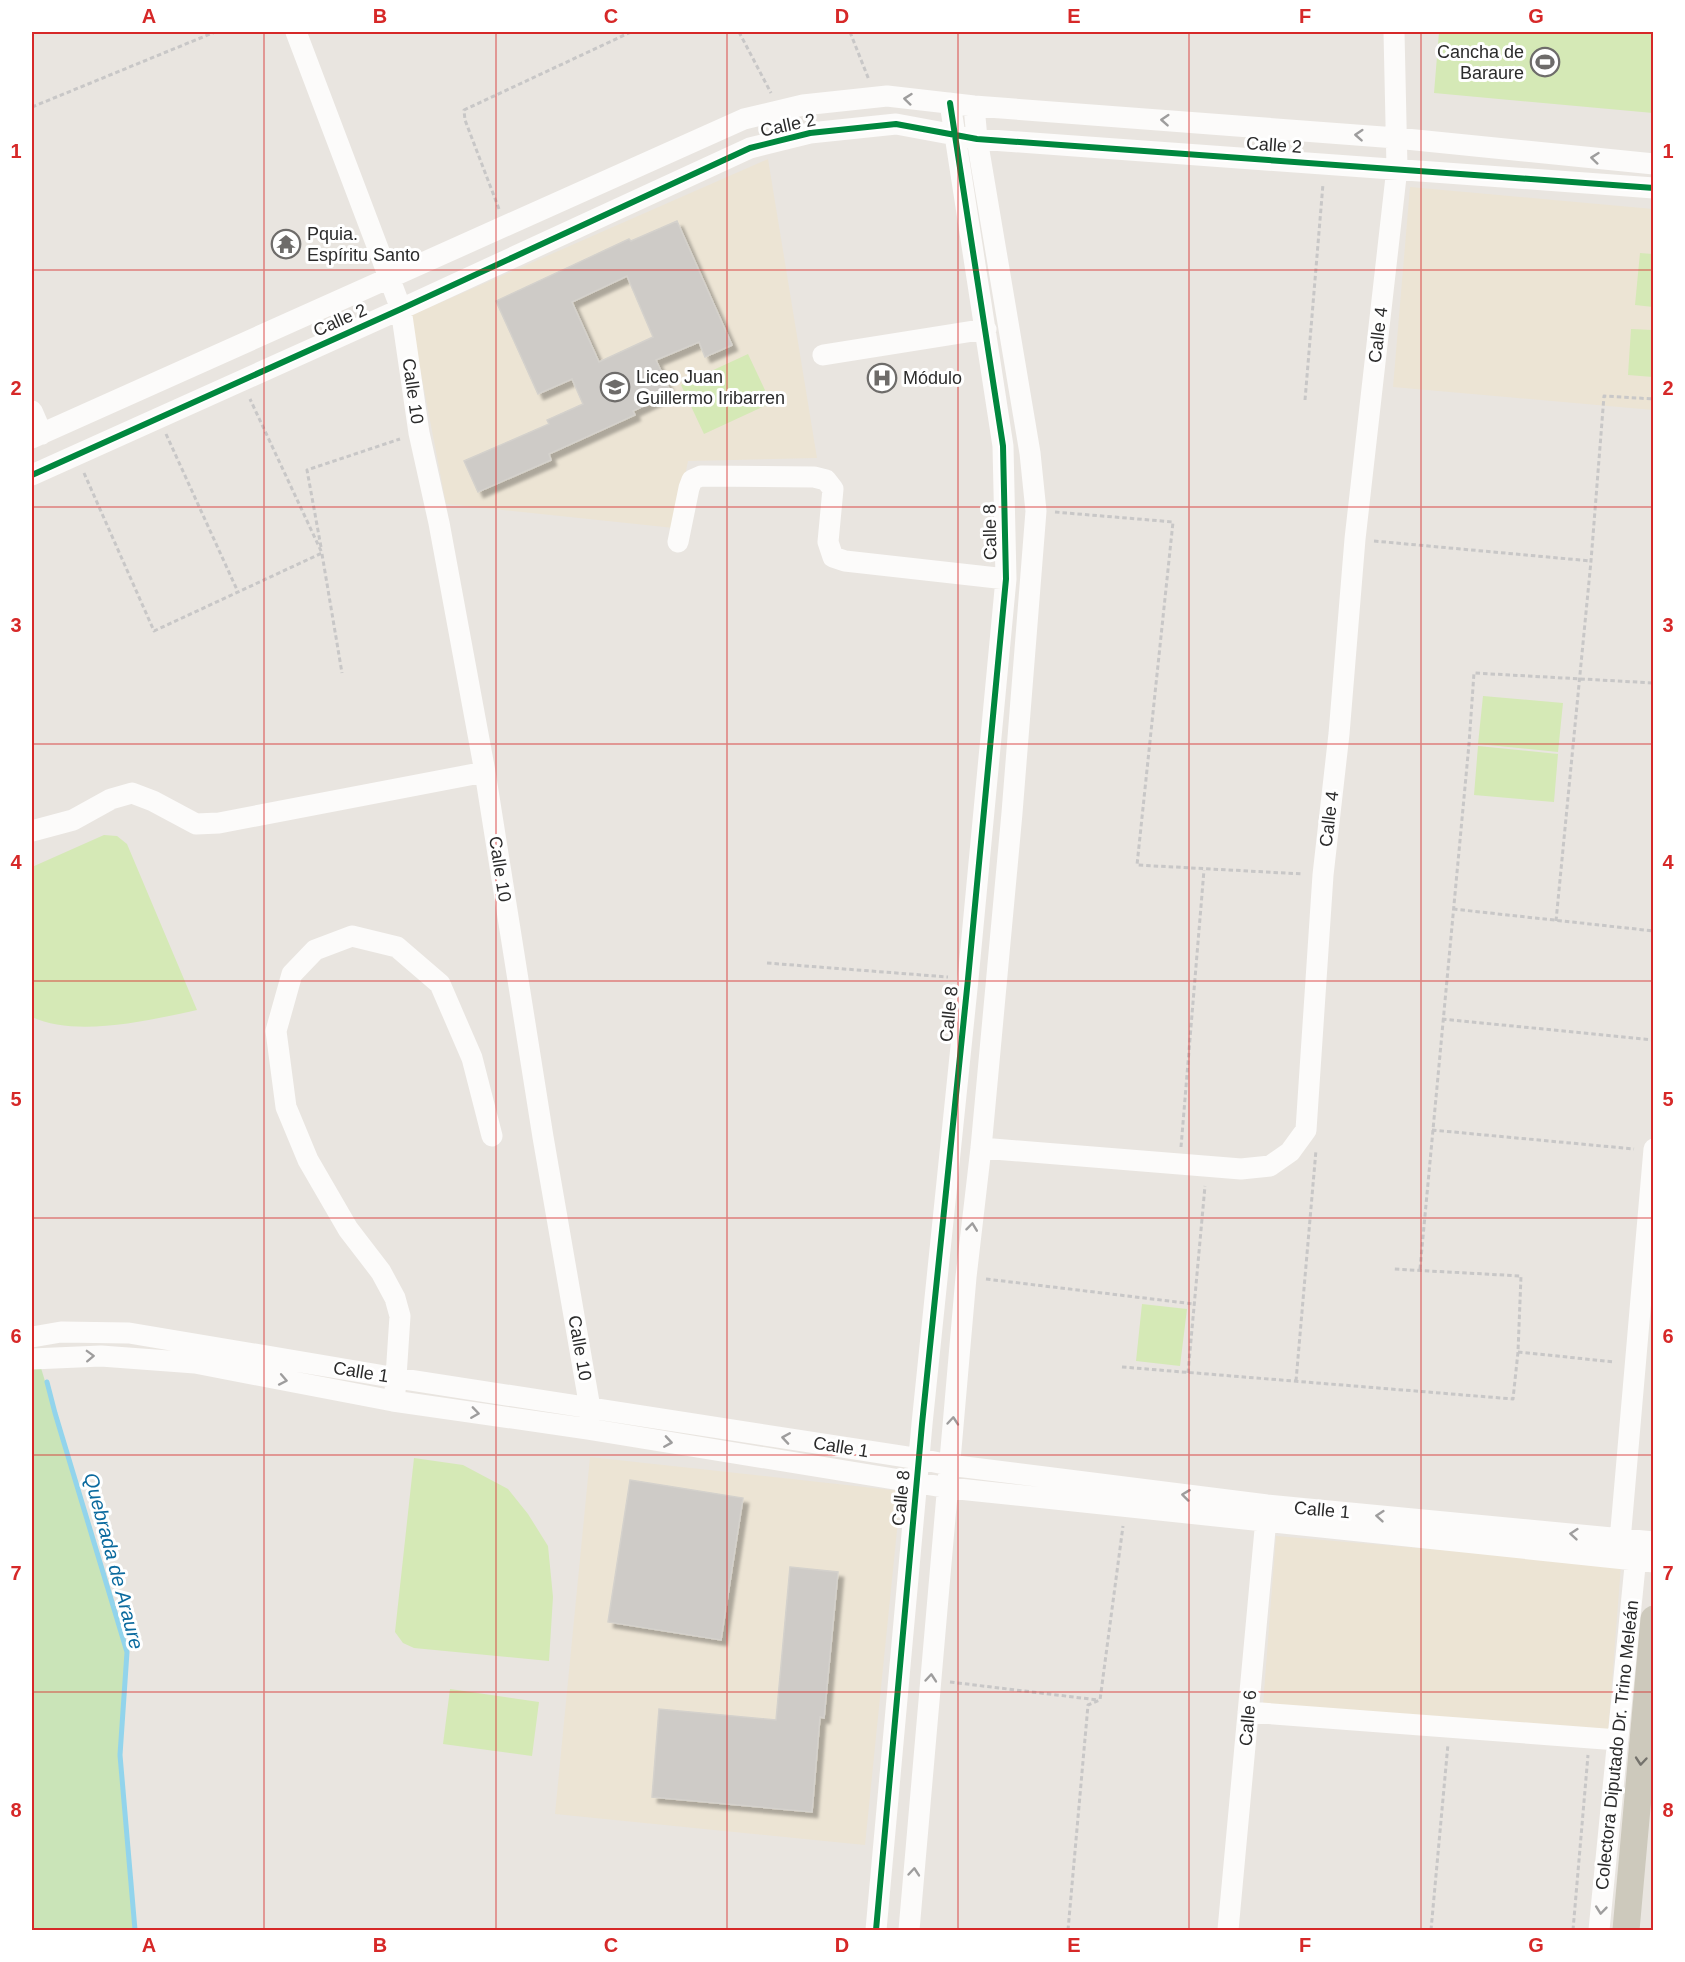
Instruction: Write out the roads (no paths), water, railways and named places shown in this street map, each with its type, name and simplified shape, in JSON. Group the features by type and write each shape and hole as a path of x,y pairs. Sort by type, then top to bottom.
{"main road":[{"path":"1626,1930 1653,1619"}],"street":[{"name":"Calle 10","path":"296,32 401,309 419,433 439,523 485,772 589,1419"},
{"name":"Calle 4","path":"981,1148 1241,1169 1270,1166 1290,1152 1306,1130 1323,875 1339,734 1354,539 1397,168 1394,32"},
{"name":"Calle 2","path":"37,436 744,119 803,105 887,96 974,106 1396,138 1653,164"},
{"name":"Calle 8","path":"876,1930 917,1483 1006,579 1004,446 950,103"},
{"path":"909,1930 966,1277 981,1148 1013,802 1036,511 1030,453 977,139 974,106"},
{"name":"Calle 2","path":"32,476 750,148 810,133 896,124 977,139 1653,188"},
{"path":"823,356 986,328"},
{"path":"32,411 37,436"},
{"path":"678,542 692,480 701,476 814,477 826,480 833,489 828,542 833,557 845,561 1006,579"},
{"path":"32,831 74,820 111,799 132,794 153,801 196,824 219,823 485,772"},
{"path":"393,1401 397,1378 400,1316 395,1299 381,1272 348,1228 308,1160 286,1107 276,1031 292,974 315,950 352,936 397,946 440,984 472,1058 492,1136"},
{"name":"Colectora Diputado Dr. Trino Meleán","path":"1599,1930 1637,1550 1635,1365 1653,1150"},
{"name":"Calle 1","path":"32,1337 62,1332 129,1333 397,1378 589,1419 949,1488 1125,1505 1267,1514 1637,1550"},
{"name":"Calle 1","path":"32,1359 101,1356 195,1363 393,1401 589,1419 920,1459 949,1466 1267,1514"},
{"name":"Calle 6","path":"1227,1930 1267,1514"},
{"path":"1248,1712 1618,1740"}],"waterway":[{"name":"Quebrada de Araure","path":"47,1382 127,1652 120,1755 135,1930"}],"place":[{"name":"Cancha de Baraure","path":"1545,62"},
{"name":"Pquia. Espíritu Santo","path":"286,244"},
{"name":"Módulo","path":"882,378"},
{"name":"Liceo Juan Guillermo Iribarren","path":"615,387"}]}
